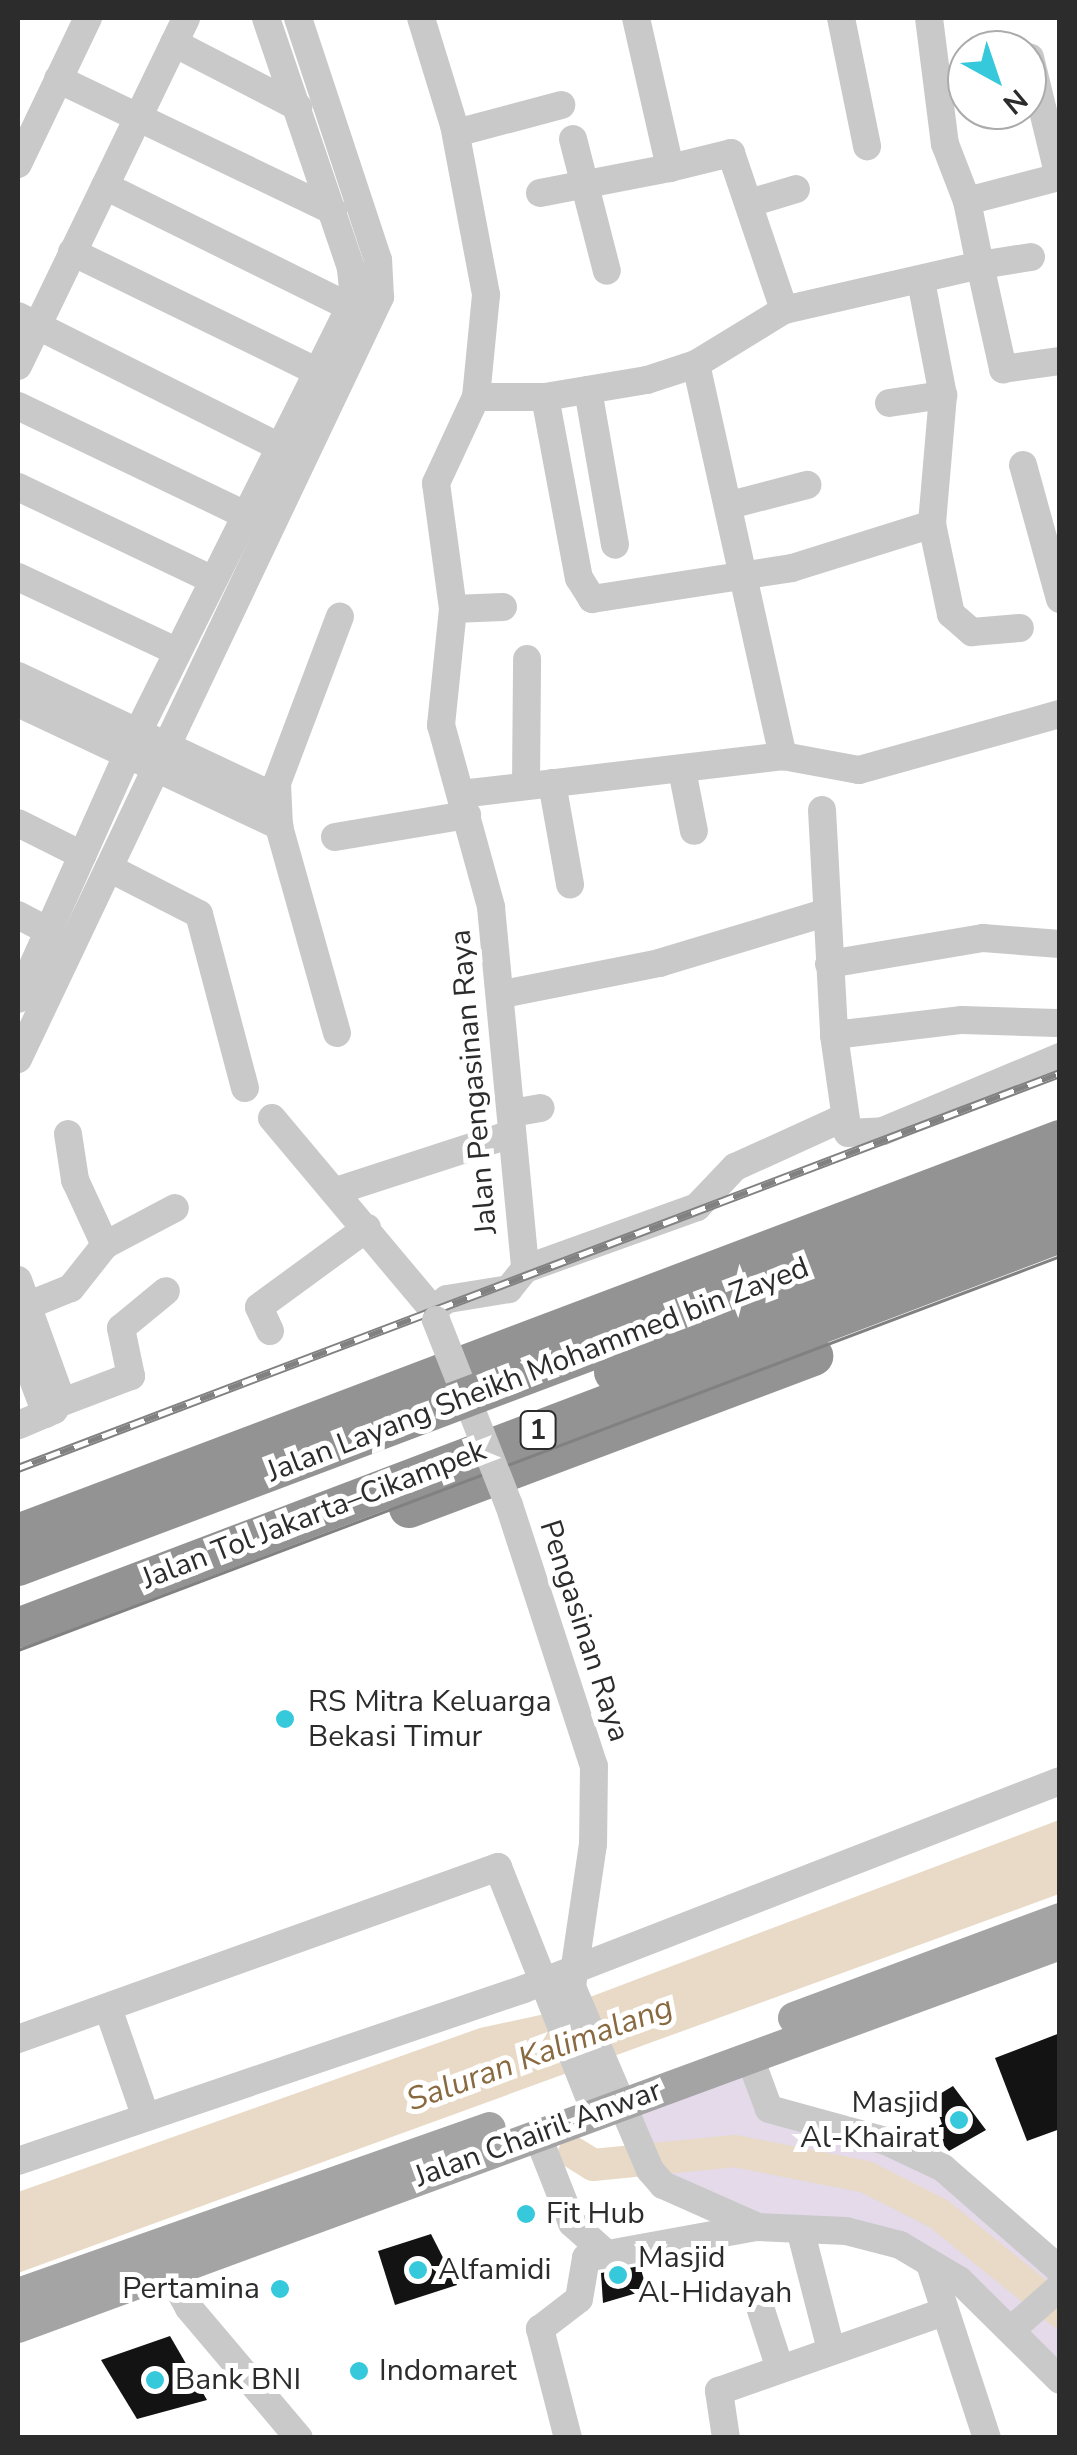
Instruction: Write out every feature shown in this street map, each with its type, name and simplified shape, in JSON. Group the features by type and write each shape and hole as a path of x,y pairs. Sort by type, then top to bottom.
{"highway":[{"path":"25,1529 1060,1140"},
{"name":"Jalan Layang Sheikh Mohammed bin Zayed","path":"18,1566 1060,1174"},
{"name":"Jalan Layang Sheikh Mohammed bin Zayed","path":"18,1594 1060,1205"},
{"name":"Jalan Tol Jakarta–Cikampek","path":"18,1628 1060,1233"},
{"path":"18,1653 1060,1260"}],"main road":[{"name":"Jalan Chairil Anwar","path":"18,2294 161,2257 537,2134 604,2096 750,2058 1060,1920"},
{"name":"Jalan Chairil Anwar","path":"18,2327 161,2257 904,1989 1060,1944"}],"street":[{"path":"18,164 88,18"},
{"path":"18,996 176,651 276,446 350,307 355,286 333,210 266,18"},
{"path":"18,1059 303,459 382,282 298,18"},
{"name":"Jalan Pengasinan Raya","path":"421,18 456,133 486,295 476,398 436,483 454,609 441,725 464,805 503,994 525,1269 510,1289 451,1297 435,1315"},
{"path":"636,18 670,168"},
{"path":"841,18 868,146"},
{"path":"929,18 945,144 967,201 1006,372 1060,361"},
{"path":"18,366 27,320 72,252 180,30 298,106"},
{"path":"58,79 333,210"},
{"path":"456,133 561,105"},
{"path":"967,201 1060,177 1047,125"},
{"path":"573,138 607,271"},
{"path":"540,193 586,187 731,153 784,310"},
{"path":"104,186 350,307"},
{"path":"750,203 796,189"},
{"path":"72,252 316,371"},
{"path":"476,398 545,397 696,364 784,310 1031,257"},
{"path":"922,282 944,395 932,524 959,626 972,632 1020,628"},
{"path":"27,320 303,459"},
{"path":"696,364 783,756"},
{"path":"588,390 615,545"},
{"path":"889,403 944,395"},
{"path":"545,397 585,596 604,601 745,576 932,524"},
{"path":"18,406 243,514"},
{"path":"1024,465 1047,504 1060,599"},
{"path":"730,505 806,485"},
{"path":"18,487 211,579"},
{"path":"18,577 176,651"},
{"path":"454,609 503,607"},
{"path":"338,1033 279,826 277,798 289,740 340,616"},
{"path":"527,659 540,784 570,884"},
{"path":"18,676 279,826"},
{"path":"18,704 132,744"},
{"path":"335,837 540,784 783,756 859,770 1060,714"},
{"path":"159,757 277,798"},
{"path":"682,770 694,830"},
{"path":"822,810 834,1035 844,1118 854,1137 883,1131 1060,1057"},
{"path":"18,823 82,854"},
{"path":"109,868 199,914 246,1088"},
{"path":"503,994 659,963 825,914"},
{"path":"18,915 48,931"},
{"path":"829,964 983,938 1060,944"},
{"path":"834,1035 962,1020 1056,1022"},
{"path":"339,1190 512,1124 541,1108"},
{"name":"Pengasinan Raya","path":"272,1118 339,1190 435,1315 510,1505 594,1766 594,1844 560,1985"},
{"path":"525,1269 697,1207 736,1167 844,1118"},
{"path":"68,1134 75,1180 105,1245"},
{"path":"53,1408 23,1292 72,1288 105,1245 175,1208"},
{"path":"270,1332 259,1307 368,1228"},
{"path":"18,1425 131,1376 121,1328 166,1290"},
{"path":"18,1338 53,1408"},
{"path":"18,2161 145,2115 560,1985 1060,1781"},
{"path":"18,2039 495,1866 560,1985 604,2096 650,2170 698,2202 758,2227"},
{"path":"108,2008 145,2115"},
{"path":"750,2058 769,2109 834,2123 944,2168 1058,2282 1017,2324"},
{"path":"537,2134 572,2224 602,2250"},
{"path":"698,2202 703,2233"},
{"path":"568,2438 540,2329 580,2298 585,2260 602,2250 703,2233 758,2227 900,2245 1017,2324 1060,2380"},
{"path":"800,2230 832,2350"},
{"path":"161,2257 299,2438"},
{"path":"930,2264 941,2313 987,2438"},
{"path":"760,2307 780,2369"},
{"path":"726,2438 717,2393 941,2313"}],"shaded area":[{"path":"750,2058 762,2102 886,2141 1059,2271 1059,2380 900,2245 758,2227 663,2185 618,2103"}],"water":[{"name":"Saluran Kalimalang","path":"1059,1820 1059,1894 18,2273 18,2192 480,2028 545,2014"}],"building":[{"path":"1060,2033 1060,2129 1027,2141 995,2058"},
{"name":"Masjid Al-Khairat","path":"953,2086 986,2130 949,2151 930,2131 942,2124 933,2098"},
{"name":"Alfamidi","path":"431,2234 457,2285 395,2305 378,2251"},
{"path":"640,2266 647,2290 603,2303 601,2273"},
{"name":"Bank BNI","path":"170,2336 207,2400 137,2419 101,2360"}],"waterway":[{"path":"574,2153 593,2165 735,2151 866,2177 939,2214 1060,2312"}],"tram line":[{"path":"18,1650 1060,1256"}],"railway":[{"path":"18,1468 1060,1073"}],"place":[{"name":"RS Mitra Keluarga Bekasi Timur","path":"285,1719"},
{"name":"Masjid Al-Khairat","path":"959,2120"},
{"name":"Fit Hub","path":"526,2214"},
{"name":"Alfamidi","path":"418,2270"},
{"name":"Masjid Al-Hidayah","path":"618,2275"},
{"name":"Pertamina","path":"280,2289"},
{"name":"Indomaret","path":"359,2371"},
{"name":"Bank BNI","path":"155,2380"}]}
